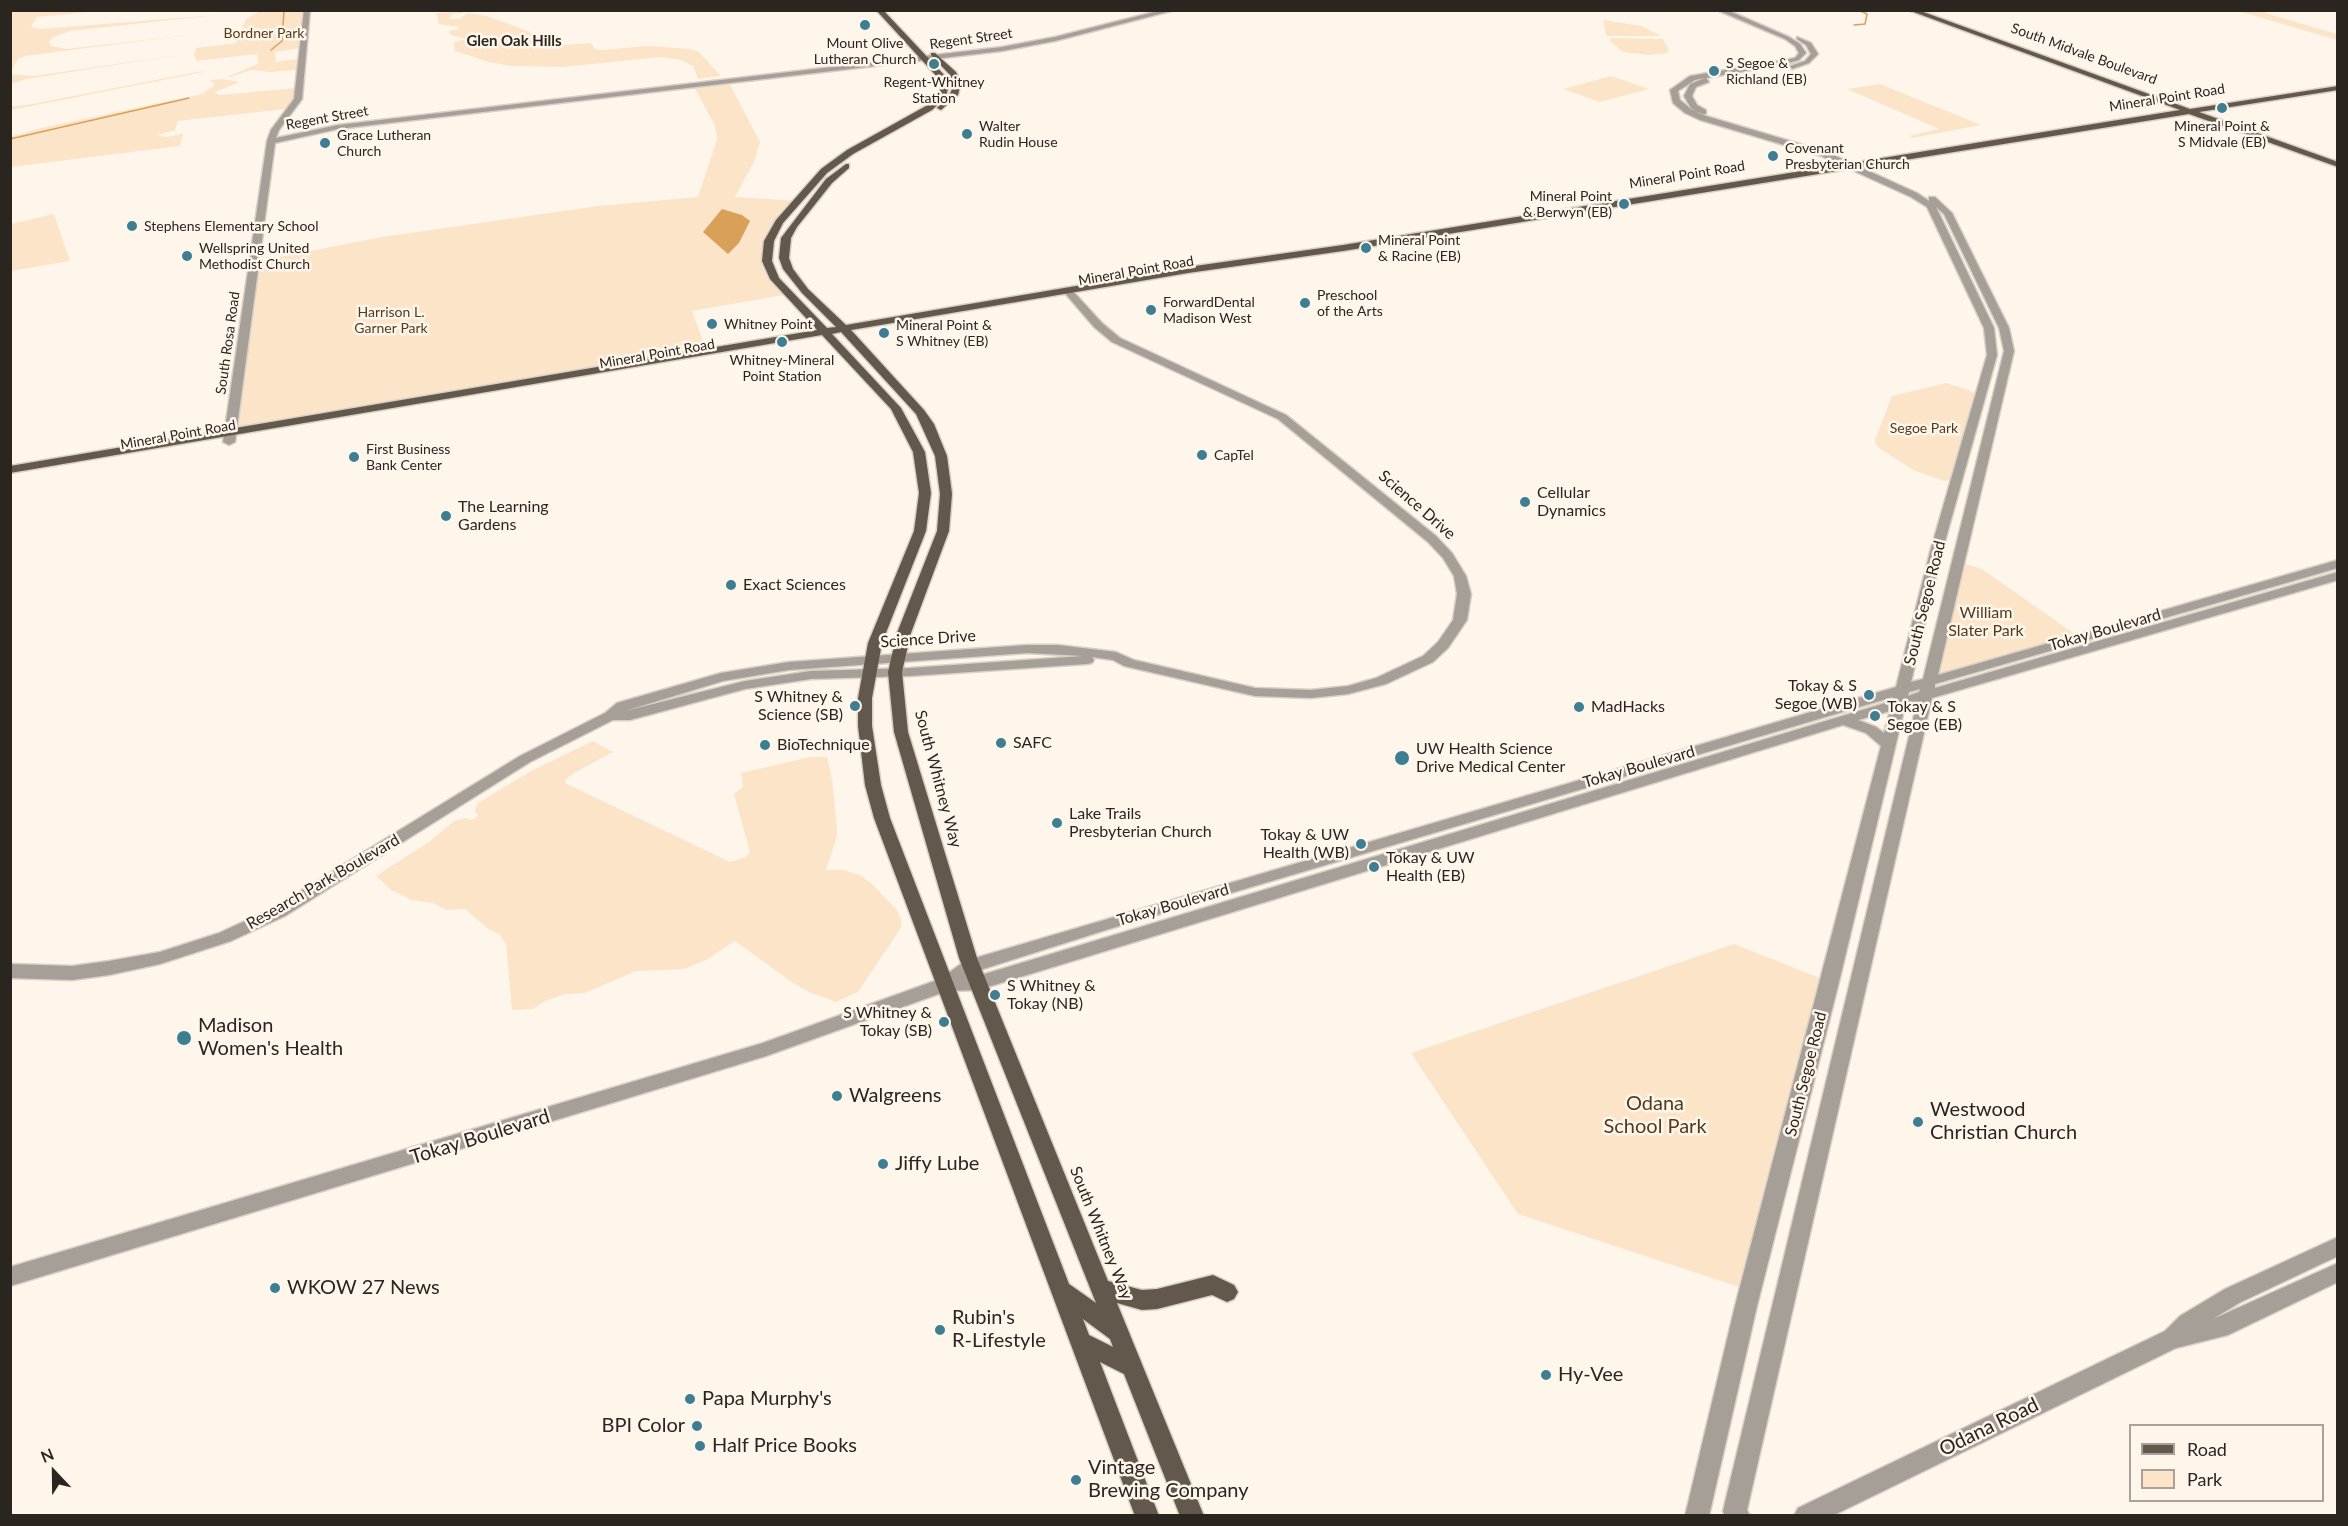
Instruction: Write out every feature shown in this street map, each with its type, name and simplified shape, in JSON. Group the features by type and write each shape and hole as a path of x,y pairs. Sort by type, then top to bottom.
{"main road":[{"path":"879,10 929,57 944,80 942,96 929,108 850,152 824,171 779,222 769,241 767,261 775,279 886,396 906,423 919,452 925,493 924,507 914,551 881,625 865,698 865,726 873,785 882,818 1147,1515"},
{"name":"South Midvale Boulevard","path":"1911,10 2337,165"},
{"name":"South Midvale Boulevard","path":"1923,10 2337,160"},
{"path":"927,48 929,57"},
{"name":"South Whitney Way","path":"929,57 952,74 957,83 955,93 949,102 858,157 840,171 809,205 786,238 784,250 788,269 805,291 847,332 920,411 936,441 944,470 946,494 943,531 904,633 897,666 901,732 975,974 1192,1515"},
{"name":"Mineral Point Road","path":"10,470 229,437 1343,248 2337,87"},
{"name":"Mineral Point Road","path":"10,479 229,437"},
{"path":"924,507 932,509 933,519 926,546 932,564"},
{"path":"1101,1289 1142,1300 1213,1285 1227,1292"},
{"path":"1061,1290 1119,1333"},
{"path":"1081,1342 1132,1367"}],"street":[{"path":"271,141 275,130 298,99 307,10"},
{"name":"Regent Street","path":"929,57 1035,40 1160,10"},
{"name":"Regent Street","path":"271,141 349,126 1032,44 1172,10"},
{"name":"South Segoe Road","path":"1720,10 1787,38 1798,45 1803,53 1785,62 1693,78 1674,90 1676,101 1688,111 1703,118 1808,148 1853,164 1923,193 1942,206 1948,213 2004,328 2008,343 2007,362 1875,905 1735,1511 1738,1515"},
{"name":"South Segoe Road","path":"1697,1515 1746,1306 1936,552 1992,355 1989,328 1968,280 1931,207 1914,195 1821,147 1723,120 1694,106 1688,96 1689,92 1693,86 1701,82 1794,66 1811,59 1815,54 1803,40 1732,10"},
{"name":"South Rosa Road","path":"229,437 271,141"},
{"name":"Science Drive","path":"870,667 1077,660 1129,663 1255,692 1293,695 1348,690 1402,673 1428,659 1443,645 1456,627 1464,607 1460,576 1448,556 1432,539 1302,431 1262,406 1116,340 1102,330 1070,294"},
{"name":"Tokay Boulevard","path":"1928,689 2088,635 2337,564"},
{"name":"Tokay Boulevard","path":"10,1277 657,1084 766,1049 1104,925 1928,689 2337,576"},
{"name":"Research Park Boulevard","path":"10,971 72,973 109,968 160,958 225,937 279,912 525,759 610,716 630,715 733,688 870,667"},
{"name":"Tokay Boulevard","path":"975,974 1845,721 1901,697"},
{"path":"1845,721 1870,730 1889,745"},
{"name":"Odana Road","path":"2173,1338 2188,1323 2232,1296 2337,1246"},
{"name":"Odana Road","path":"1806,1515 2173,1338 2220,1328 2337,1272"}],"green space":[{"path":"10,11 98,11 37,17 31,27 40,29 217,15 70,31 54,37 49,41 51,46 67,49 196,34 25,56 18,59 11,71"},
{"name":"Bordner Park","path":"260,11 302,11 300,48 275,52 276,62 298,59 297,70 270,72 251,70 227,77 258,64 257,54 197,61 194,56 196,48 236,43 246,19"},
{"path":"2238,11 2276,11 2265,13 2337,34 2337,40"},
{"path":"436,13 465,13 452,14 449,19 459,19 468,13 487,16 530,32 548,46 591,43 595,49 601,50 647,46 690,49 699,52 721,76 698,79 693,66 681,60 661,57 562,67 510,66 489,62 455,51 454,42 466,39 450,35 449,31 459,29 458,27 439,24"},
{"path":"1603,20 1642,26 1661,36 1608,36"},
{"path":"1612,38 1663,39 1669,50 1666,53 1649,55 1623,52 1609,40"},
{"path":"186,54 26,79 11,84 11,74 33,76"},
{"path":"202,71 11,110 11,106 27,105"},
{"path":"1611,76 1649,89 1600,102 1563,89"},
{"path":"210,80 240,82 214,92 219,95 296,88 293,101 286,109 178,121 175,130 158,135 165,137 183,134 180,146 11,167 10,137 41,128 202,94 215,85"},
{"name":"Harrison L. Garner Park","path":"729,83 760,142 754,162 735,197 799,201 779,222 767,261 789,294 692,311 706,349 230,433 254,262 382,237 598,206 698,197 717,139 715,126 693,85"},
{"path":"1880,84 1981,125 1913,138 1909,136 1939,129 1847,89"},
{"path":"54,214 70,261 11,271 11,224"},
{"name":"Segoe Park","path":"1946,383 1975,394 1951,479 1944,481 1915,471 1882,450 1876,445 1875,440 1892,396"},
{"name":"William Slater Park","path":"1957,561 1982,569 2079,637 1929,683"},
{"path":"593,741 613,752 574,773 566,779 565,783 730,862 746,857 750,852 734,794 743,787 741,773 810,757 827,757 832,779 837,836 826,870 843,870 860,875 897,910 901,920 901,928 858,992 836,1002 811,993 793,983 735,941 706,960 684,969 636,971 585,993 565,994 545,1001 533,1009 512,1010 506,944 500,935 487,928 465,909 447,910 433,903 412,900 391,890 376,876 429,842 454,821 465,818 472,820 478,816 475,810 477,804 504,787"},
{"name":"Odana School Park","path":"1734,944 1830,982 1751,1291 1518,1214 1411,1053"}],"shaded area":[{"path":"722,209 742,215 750,221 739,243 728,254 703,232"}],"waterway":[{"path":"271,50 282,41 284,10"},
{"path":"1854,25 1865,24 1867,14 1858,10"},
{"path":"10,139 189,98"}],"place":[{"name":"Mount Olive Lutheran Church","path":"865,25"},
{"name":"Regent-Whitney Station","path":"934,64"},
{"name":"S Segoe & Richland (EB)","path":"1714,71"},
{"name":"Mineral Point & S Midvale (EB)","path":"2222,108"},
{"name":"Walter Rudin House","path":"967,134"},
{"name":"Grace Lutheran Church","path":"325,143"},
{"name":"Covenant Presbyterian Church","path":"1773,156"},
{"name":"Mineral Point & Berwyn (EB)","path":"1624,204"},
{"name":"Stephens Elementary School","path":"132,226"},
{"name":"Mineral Point & Racine (EB)","path":"1366,248"},
{"name":"Wellspring United Methodist Church","path":"187,256"},
{"name":"Preschool of the Arts","path":"1305,303"},
{"name":"ForwardDental Madison West","path":"1151,310"},
{"name":"Whitney Point","path":"712,324"},
{"name":"Mineral Point & S Whitney (EB)","path":"884,333"},
{"name":"Whitney-Mineral Point Station","path":"782,342"},
{"name":"CapTel","path":"1202,455"},
{"name":"First Business Bank Center","path":"354,457"},
{"name":"Cellular Dynamics","path":"1525,502"},
{"name":"The Learning Gardens","path":"446,516"},
{"name":"Exact Sciences","path":"731,585"},
{"name":"Tokay & S Segoe (WB)","path":"1869,695"},
{"name":"S Whitney & Science (SB)","path":"855,706"},
{"name":"MadHacks","path":"1579,707"},
{"name":"Tokay & S Segoe (EB)","path":"1875,716"},
{"name":"SAFC","path":"1001,743"},
{"name":"BioTechnique","path":"765,745"},
{"name":"UW Health Science Drive Medical Center","path":"1402,758"},
{"name":"Lake Trails Presbyterian Church","path":"1057,823"},
{"name":"Tokay & UW Health (WB)","path":"1361,844"},
{"name":"Tokay & UW Health (EB)","path":"1374,867"},
{"name":"S Whitney & Tokay (NB)","path":"995,995"},
{"name":"S Whitney & Tokay (SB)","path":"944,1022"},
{"name":"Madison Women's Health","path":"184,1038"},
{"name":"Walgreens","path":"837,1096"},
{"name":"Westwood Christian Church","path":"1918,1122"},
{"name":"Jiffy Lube","path":"883,1164"},
{"name":"WKOW 27 News","path":"275,1288"},
{"name":"Rubin's R-Lifestyle","path":"940,1330"},
{"name":"Hy-Vee","path":"1546,1375"},
{"name":"Papa Murphy's","path":"690,1399"},
{"name":"BPI Color","path":"697,1426"},
{"name":"Half Price Books","path":"700,1446"},
{"name":"Vintage Brewing Company","path":"1076,1480"}],"district":[{"name":"Glen Oak Hills","path":"514,41"}]}
